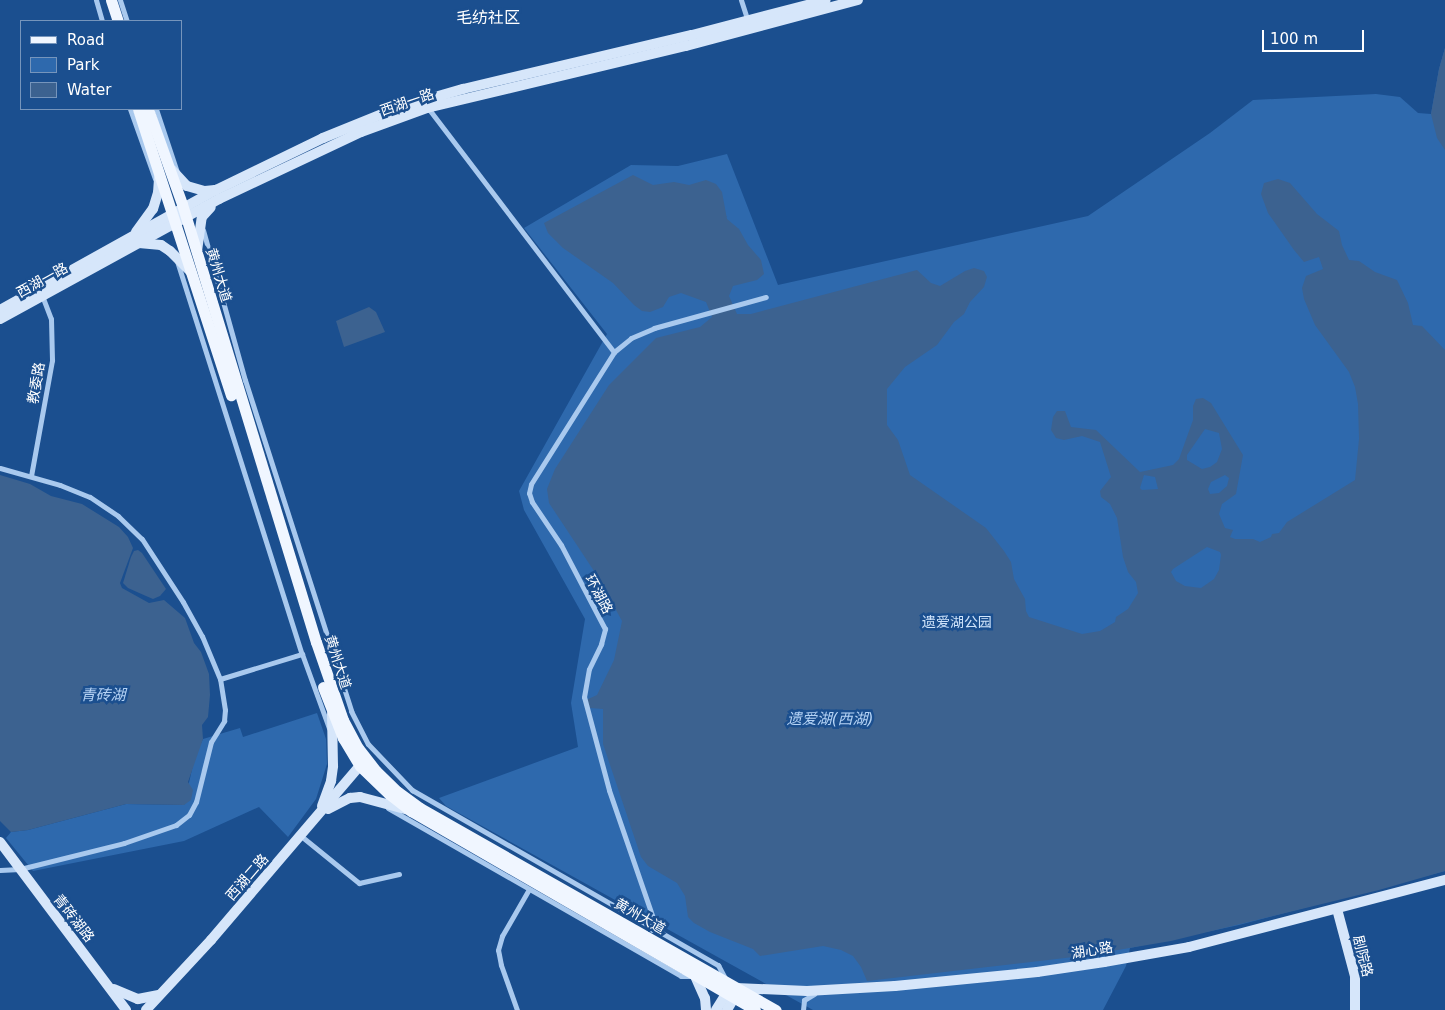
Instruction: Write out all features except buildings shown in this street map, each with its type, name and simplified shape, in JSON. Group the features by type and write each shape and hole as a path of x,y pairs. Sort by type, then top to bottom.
{"main road":[{"path":"103,0 110,20"},
{"path":"111,0 118,20"},
{"name":"西湖一路","path":"0,319 179,215 323,138 420,101 748,21 826,0"},
{"name":"西湖一路","path":"217,195 361,132 428,108 686,46 858,0"},
{"name":"黄州大道","path":"138,110 164,170"},
{"name":"黄州大道","path":"148,110 164,170 179,215 197,255 335,700 348,734 363,763 420,808 649,938 731,991 755,1010"},
{"path":"192,274 175,256 161,245 135,240 153,210 164,170 197,190 217,195 205,212 201,224 197,255"},
{"name":"黄州大道","path":"179,215 192,274 332,714 343,738 389,794 411,811 649,938 695,976 776,1010"},
{"name":"西湖一路","path":"0,310 135,240"},
{"path":"318,815 331,781 332,714"},
{"name":"西湖二路","path":"146,1010 363,763"},
{"path":"318,815 338,802 360,797 411,811"},
{"name":"青砖湖路","path":"0,842 126,1010"},
{"name":"湖心路","path":"731,991 833,990 976,979 1104,962 1188,947 1445,880"},
{"name":"剧院路","path":"1337,909 1356,976 1355,1010"},
{"path":"695,976 704,998 706,1010"},
{"path":"110,987 125,996 138,999 160,995 156,1010"},
{"path":"110,987 117,1010"},
{"path":"716,1010 731,991"},
{"path":"727,1010 731,991"}],"street":[{"path":"96,0 102,20"},
{"path":"120,0 127,20"},
{"path":"741,0 748,21"},
{"path":"428,108 614,352"},
{"path":"130,110 158,189"},
{"path":"156,110 180,180"},
{"path":"201,224 252,403 351,711 368,744 412,790 649,938"},
{"path":"175,256 302,654 333,738"},
{"name":"教委路","path":"31,476 52,360 51,319 42,296"},
{"name":"环湖路","path":"649,938 652,918 609,790 584,697 589,669 605,629 560,545 532,502 529,493 530,484 614,352 631,338 643,332 766,297"},
{"path":"0,468 31,476 90,497 118,516 142,539 202,636 220,679 225,710 224,721 211,742 196,802 189,815 176,824 124,843 20,869 0,870"},
{"path":"220,679 302,654"},
{"path":"376,801 681,976 695,976"},
{"path":"300,836 353,876 359,883 399,874"},
{"path":"517,1010 500,965 498,950 502,936 528,889"},
{"path":"803,1010 803,1002 808,996 833,990"}],"green space":[{"name":"遗爱湖(西湖)","path":"1445,48 1445,871 1239,925 1130,948 1126,966 1103,1010 813,1010 446,806 439,798 578,747 571,703 585,619 524,510 519,491 607,334 524,228 631,165 678,166 727,154 778,285 1088,216 1210,133 1253,100 1376,94 1400,97 1418,113 1431,114 1439,69"},
{"path":"317,713 326,739 327,764 316,799 288,837 259,807 184,841 33,871 6,838 11,832 28,830 126,804 184,805 195,756 203,739 240,728 243,737"}],"water":[{"path":"1445,48 1445,150 1437,138 1431,114 1439,69"},
{"name":"遗爱湖(西湖)","path":"633,175 653,185 674,182 689,185 706,180 716,184 722,192 727,219 739,229 748,245 761,260 764,274 757,280 733,286 729,296 737,314 751,314 917,270 931,283 940,286 965,271 974,268 984,271 987,277 984,287 970,302 964,314 954,322 937,345 905,367 887,389 887,425 898,440 910,475 986,528 1004,551 1011,562 1014,579 1025,599 1026,611 1029,617 1082,634 1100,631 1115,622 1116,617 1128,609 1138,593 1136,582 1128,572 1123,557 1117,518 1110,504 1101,497 1100,491 1111,477 1100,442 1082,436 1064,440 1056,438 1051,430 1053,417 1057,411 1065,411 1071,427 1096,430 1140,472 1173,465 1179,459 1193,420 1193,406 1196,399 1203,398 1211,403 1243,455 1236,494 1222,504 1219,514 1225,528 1233,530 1230,537 1235,539 1253,539 1260,542 1271,537 1272,534 1279,533 1287,522 1355,480 1359,439 1358,404 1355,387 1349,372 1315,325 1304,299 1302,288 1306,276 1323,269 1319,257 1304,262 1294,250 1268,213 1261,194 1264,183 1278,179 1290,183 1317,214 1339,231 1342,245 1349,260 1359,261 1375,272 1397,280 1408,303 1413,325 1422,326 1445,350 1445,871 1379,890 1171,941 1082,956 867,981 861,967 853,956 841,950 823,946 760,956 753,949 710,932 694,923 688,917 685,896 677,883 648,866 641,857 603,744 603,709 590,708 586,700 597,695 614,660 622,621 598,577 549,503 547,489 555,469 609,385 656,338 700,327 712,317 706,302 681,293 669,297 663,307 650,312 642,311 613,283 563,248 548,233 544,223","holes":["1205,429 1219,433 1222,449 1217,462 1210,467 1202,469 1187,460 1187,455","1144,475 1155,477 1158,489 1142,490 1140,488","1225,475 1229,478 1227,486 1219,493 1210,494 1208,489 1211,482","1207,547 1220,552 1221,555 1219,570 1214,579 1201,588 1185,586 1176,581 1171,572"]},
{"path":"369,307 376,312 385,332 344,347 336,321"},
{"name":"青砖湖","path":"0,475 30,484 51,496 82,504 119,527 128,537 133,548 120,583 122,588 149,603 164,600 185,618 194,643 201,652 209,674 210,695 208,717 202,725 203,739 188,782 193,790 191,800 184,805 126,804 28,830 11,832 0,821"},
{"path":"138,550 166,589 160,596 153,599 128,588 123,583 131,557 134,551"}],"district":[{"name":"毛纺社区","path":"488,18"}],"park label":[{"name":"遗爱湖公园","path":"957,622"}]}
